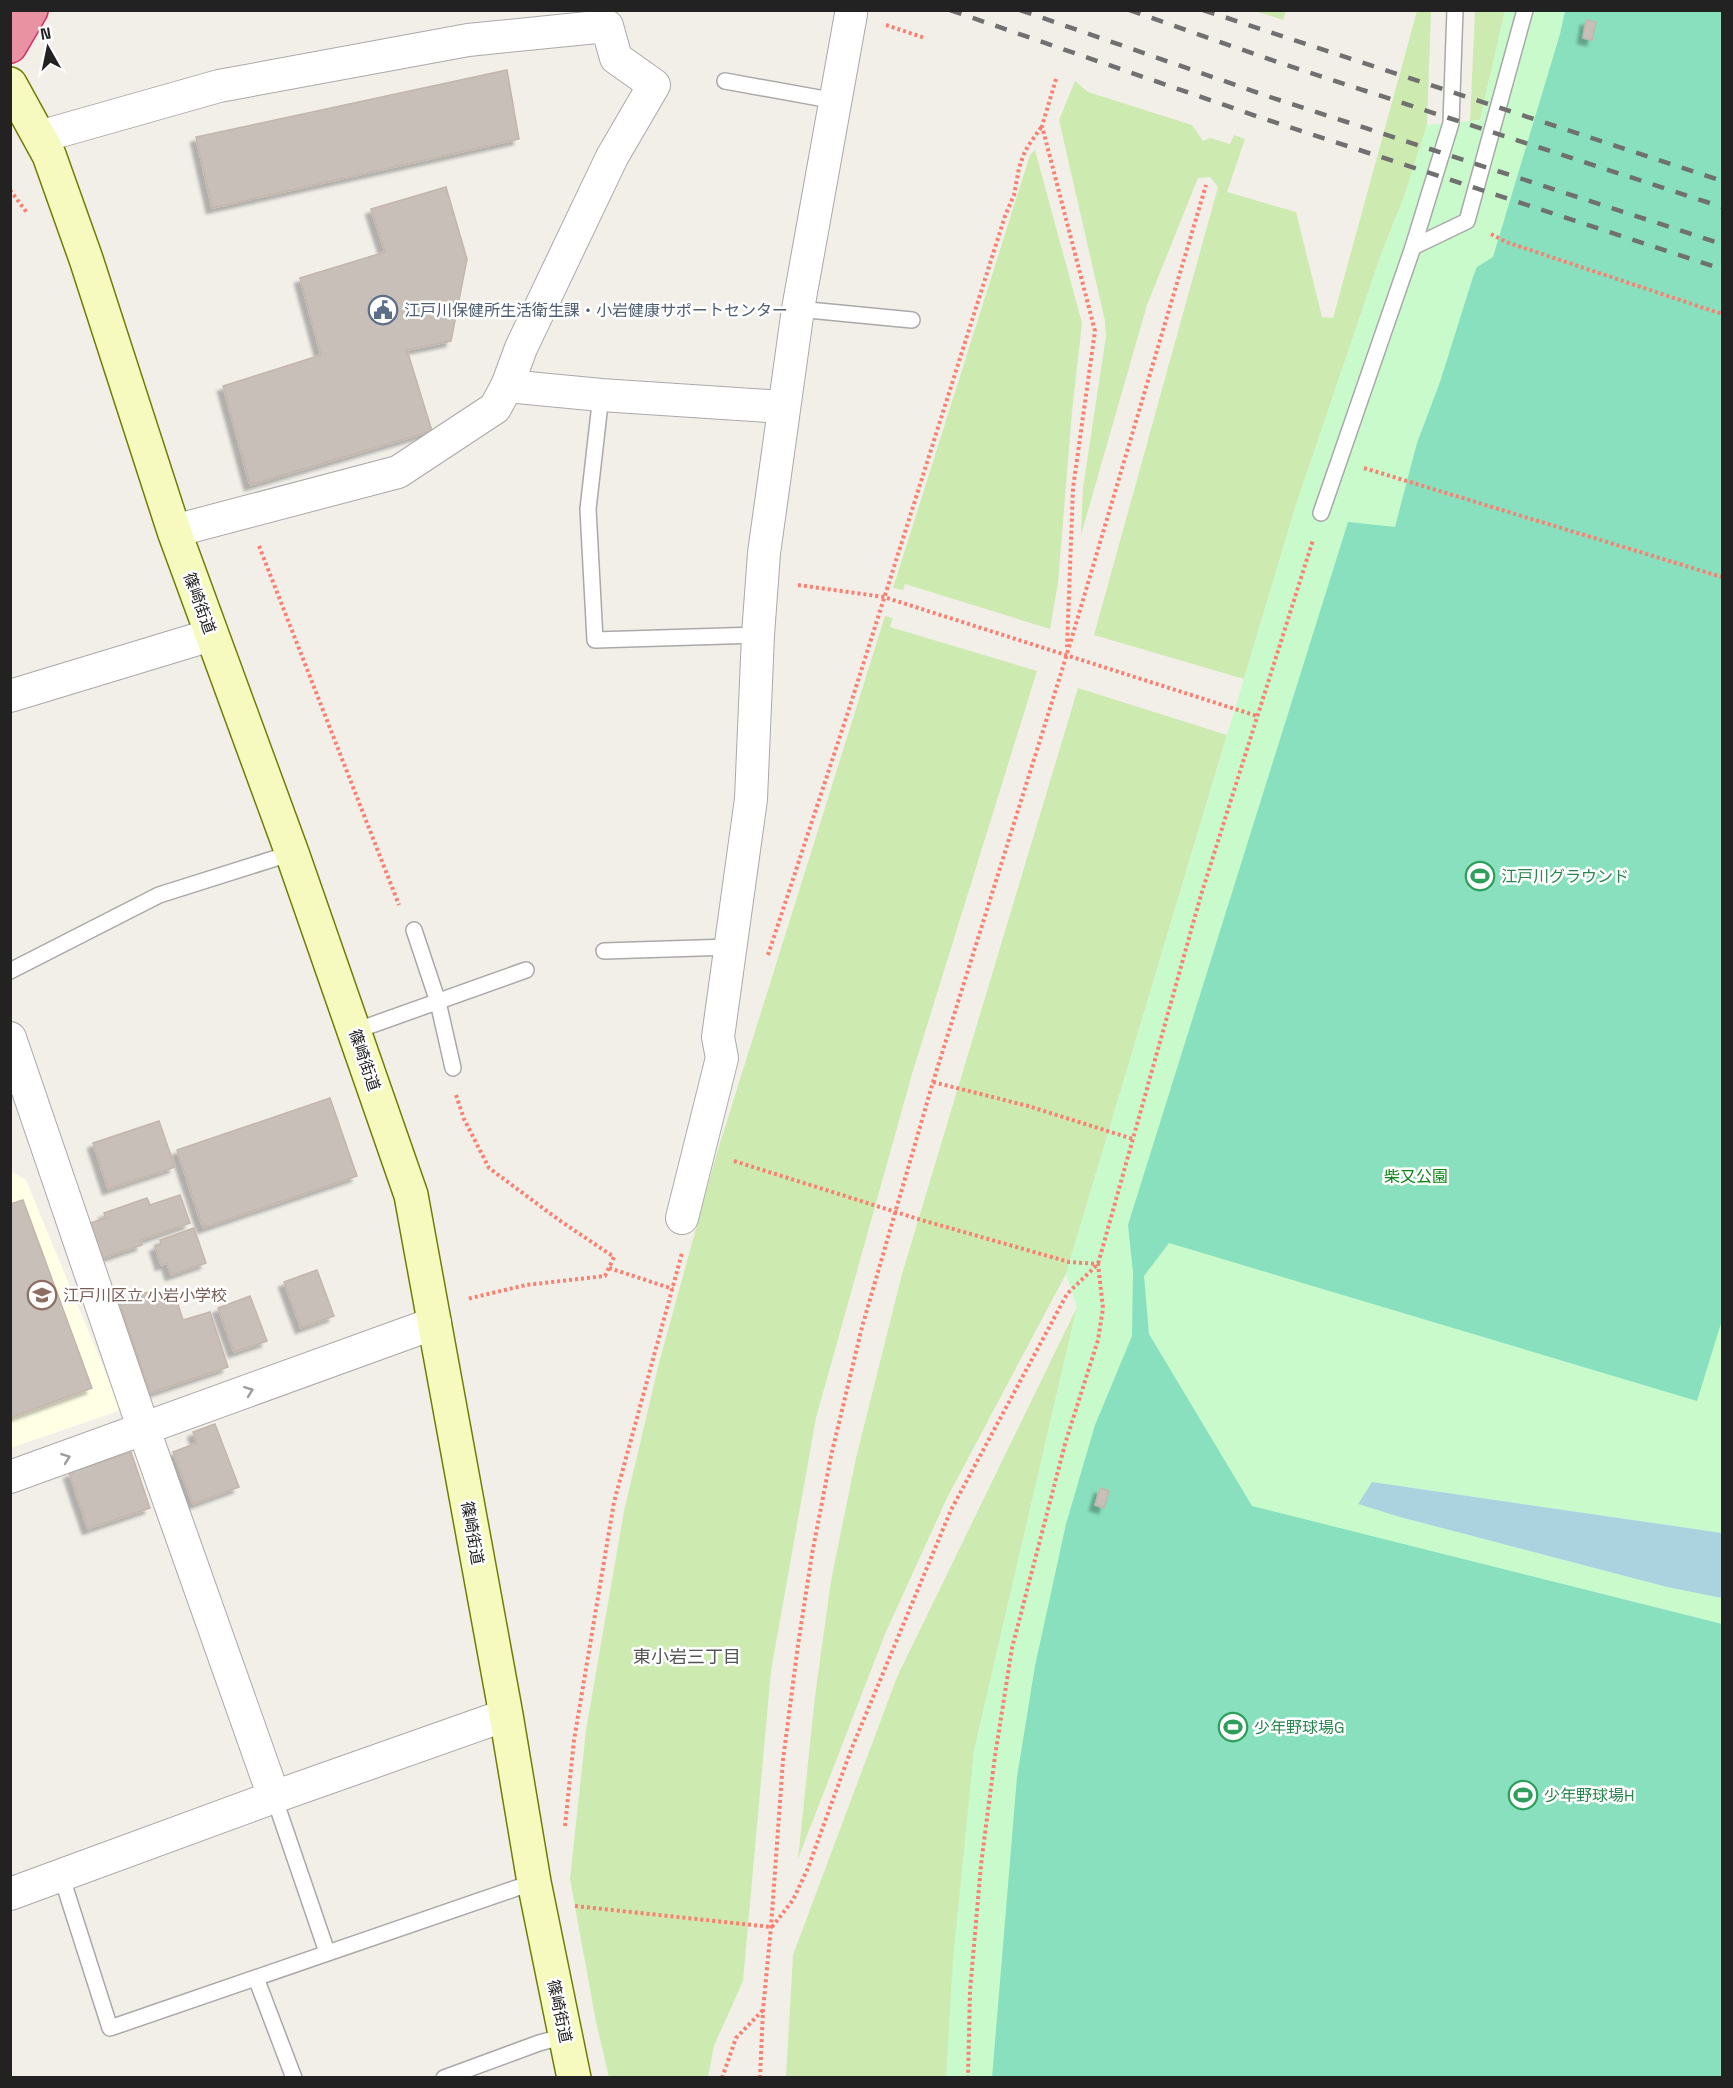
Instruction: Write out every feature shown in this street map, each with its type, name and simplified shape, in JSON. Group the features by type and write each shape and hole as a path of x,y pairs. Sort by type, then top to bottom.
{"highway":[{"path":"10,46 31,10"}],"main road":[{"name":"篠崎街道","path":"10,84 49,155 86,259 174,531 355,1031 411,1195 446,1312 506,1715 534,1882 574,2078"}],"street":[{"path":"683,1231 722,1058 718,1037 751,799 762,579 783,407 798,309 851,14"},
{"path":"39,137 219,86 468,40 602,19 607,26 616,58 654,85 612,157 495,408 398,472 174,531"},
{"path":"507,386 602,396 783,407"},
{"path":"10,696 211,635"},
{"path":"10,1038 144,1430 274,1797"},
{"path":"10,1477 144,1430 446,1312"},
{"path":"10,1894 506,1715"}],"lane":[{"path":"1321,513 1413,247 1451,123 1455,10"},
{"path":"1413,247 1467,220 1525,10"},
{"path":"725,81 836,101"},
{"path":"798,309 912,320"},
{"path":"602,396 588,509 595,640 758,635"},
{"path":"10,971 159,895 292,853"},
{"path":"414,930 438,1002 453,1068"},
{"path":"604,951 730,947"},
{"path":"355,1031 526,970"},
{"path":"274,1797 327,1952"},
{"path":"61,1875 110,2028 534,1882"},
{"path":"256,1978 294,2078"},
{"path":"444,2078 539,2043 566,2036"}],"path":[{"path":"767,957 995,247 1014,195 1019,168 1028,146 1042,126 1056,79"},
{"path":"1042,126 1095,331 1073,488 1067,654"},
{"path":"760,2078 763,2010 783,1760 812,1554 831,1456 862,1327 933,1082 1067,654 1206,186"},
{"path":"1467,220 1506,242 1722,314"},
{"path":"1339,461 1722,577"},
{"path":"246,512 408,928 414,930"},
{"path":"968,2078 970,1991 981,1865 1010,1659 1065,1444 1098,1340 1103,1308 1098,1264 1201,895 1321,513"},
{"path":"762,579 884,597 1257,716"},
{"path":"446,1312 526,1285 606,1276 614,1257 489,1168 464,1119 449,1070 453,1068"},
{"path":"933,1082 1028,1106 1133,1139"},
{"path":"728,1159 1069,1263 1098,1264"},
{"path":"564,1831 574,1740 614,1502 673,1289 683,1231"},
{"path":"771,1927 793,1900 808,1868 851,1750 951,1510 1067,1294 1098,1264"},
{"path":"609,1268 673,1289"},
{"path":"567,1905 771,1927"},
{"path":"722,2078 736,2038 763,2010"}],"shaded area":[{"name":"江戸川区立 小岩小学校","path":"10,1171 26,1180 121,1410 11,1448"}],"green space":[{"path":"1255,11 1286,11 1283,20"},
{"path":"1417,11 1431,11 1427,125 1296,505 1244,679 1094,635 1218,187 1210,177 1198,178 1147,305 1081,535 1083,488 1106,336 1105,321 1059,120 1075,81 1088,92 1192,125 1203,141 1210,138 1230,144 1234,135 1245,139 1227,192 1296,212 1322,317 1333,318"},
{"path":"1475,11 1505,11 1480,120 1470,121"},
{"name":"江戸川グラウンド","path":"1505,11 1722,11 1722,1533 1372,1482 1359,1504 1400,1517 1667,1587 1722,1598 1722,2077 946,2078 953,1960 974,1751 1077,1307 1066,1274 1296,505 1382,252 1404,197 1427,125 1480,120"},
{"name":"江戸川グラウンド","path":"1565,11 1722,11 1722,1320 1697,1401 1169,1243 1144,1276 1149,1334 1252,1506 1722,1624 1722,2077 992,2078 1017,1777 1035,1666 1066,1524 1095,1425 1132,1336 1133,1272 1128,1225 1348,522 1395,527 1417,443 1440,382 1473,277 1477,267 1493,257"},
{"path":"1035,150 1082,323 1058,583 1050,629 905,584 903,590 893,588 1030,155"},
{"path":"885,616 893,618 890,627 1037,671 912,1074 816,1418 771,1671 743,1981 714,2046 708,2077 609,2077 596,2022 570,1879 586,1730 624,1511 660,1359 716,1156"},
{"path":"1078,688 1227,735 1066,1274 947,1498 885,1634 798,1859 815,1696 831,1581 856,1458 902,1274"},
{"path":"1077,1307 974,1751 949,2077 786,2078 793,1955 897,1677"}],"water":[{"path":"1372,1482 1722,1533 1722,1598 1667,1587 1358,1504"}],"building":[{"path":"1586,20 1596,22 1592,40 1583,38"},
{"path":"507,70 519,139 212,208 196,137"},
{"name":"江戸川保健所生活衛生課・小岩健康サポートセンター","path":"446,187 467,259 451,341 407,350 432,431 250,485 223,386 321,355 300,278 385,252 371,209"},
{"path":"330,1098 357,1176 203,1228 177,1150"},
{"path":"159,1121 175,1167 108,1189 93,1143"},
{"path":"180,1195 190,1223 141,1240 142,1245 102,1258 90,1223 106,1218 104,1213 147,1198 150,1205"},
{"name":"江戸川区立 小岩小学校","path":"23,1200 92,1388 10,1418 10,1204"},
{"path":"194,1228 206,1263 171,1275 167,1263 161,1265 155,1246 161,1244 160,1240"},
{"path":"317,1270 334,1316 301,1328 284,1282"},
{"path":"158,1289 161,1299 175,1295 183,1320 210,1312 228,1367 150,1393 119,1301"},
{"path":"250,1296 267,1341 234,1352 218,1308"},
{"path":"215,1424 239,1487 193,1504 173,1452 197,1443 193,1432"},
{"path":"131,1452 150,1508 88,1529 69,1473"},
{"path":"1100,1488 1109,1491 1104,1508 1095,1505"}],"railway":[{"path":"950,10 1259,117 1722,269"},
{"path":"1020,10 1270,97 1722,244"},
{"path":"1129,10 1280,63 1722,207"},
{"path":"1203,10 1722,181"}],"place":[{"name":"江戸川保健所生活衛生課・小岩健康サポートセンター","path":"383,310"},
{"name":"江戸川グラウンド","path":"1480,876"},
{"name":"江戸川区立 小岩小学校","path":"42,1295"},
{"name":"少年野球場G","path":"1233,1727"},
{"name":"少年野球場H","path":"1523,1795"}],"district":[{"name":"東小岩三丁目","path":"687,1657"}],"park label":[{"name":"柴又公園","path":"1416,1176"}]}
